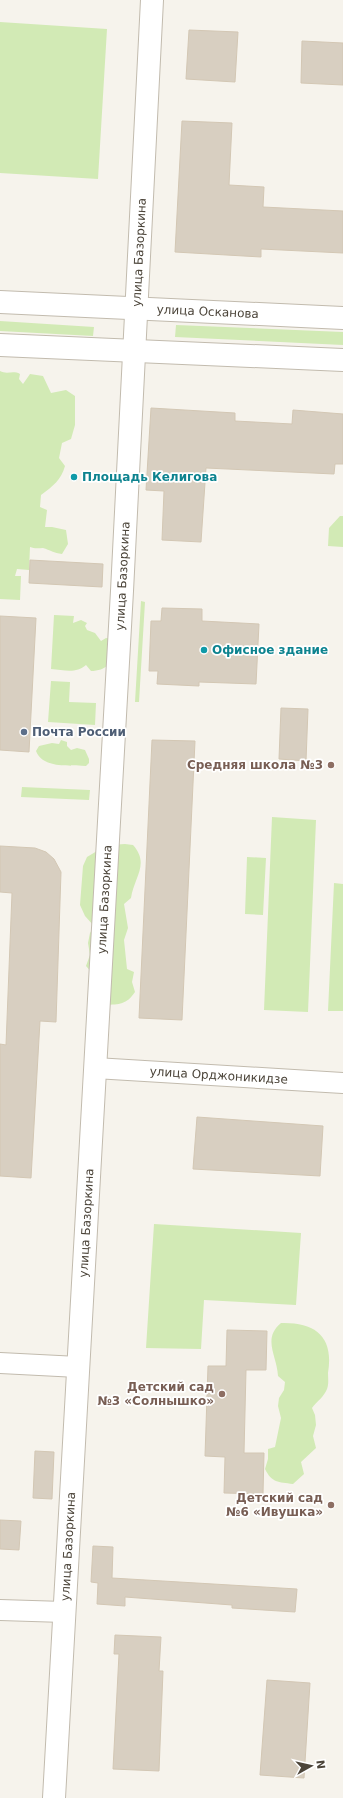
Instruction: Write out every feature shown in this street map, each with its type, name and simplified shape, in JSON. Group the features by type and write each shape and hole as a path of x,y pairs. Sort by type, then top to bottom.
{"street":[{"name":"улица Базоркина","path":"54,1798 135,351 152,0"},
{"name":"улица Осканова","path":"0,302 343,318"},
{"path":"0,345 343,360"},
{"name":"улица Орджоникидзе","path":"95,1068 343,1083"},
{"path":"0,1363 78,1367"},
{"path":"0,1610 64,1612"}],"green space":[{"path":"0,22 107,29 98,179 0,173"},
{"path":"0,321 94,327 93,336 0,331"},
{"path":"176,325 343,332 343,345 175,337"},
{"path":"0,371 5,373 15,372 20,374 19,379 23,384 30,374 43,376 51,393 66,390 75,396 75,425 71,439 62,443 59,458 65,466 56,482 41,495 40,507 47,510 45,527 66,530 68,544 62,554 43,548 30,547 29,570 17,569 15,576 21,576 20,600 0,599"},
{"path":"340,516 343,516 343,547 328,546 329,528"},
{"path":"141,601 145,602 139,702 135,702"},
{"path":"54,615 74,616 73,623 81,620 87,623 85,626 87,630 95,633 101,641 106,638 112,639 109,664 94,671 91,671 86,665 78,670 65,671 51,669"},
{"path":"51,681 70,682 69,702 96,703 95,725 48,722"},
{"path":"61,740 67,742 67,746 71,750 77,748 85,750 89,763 86,766 58,765 45,761 36,751 39,746 52,743 59,744"},
{"path":"22,787 90,790 89,800 21,797"},
{"path":"272,817 316,820 308,1012 264,1010"},
{"path":"110,845 133,845 138,852 141,865 131,898 124,904 128,928 124,940 127,969 134,972 132,982 135,992 126,1002 105,1005 93,974 86,966 90,955 88,943 90,933 94,926 85,916 80,905 83,866 87,857 97,851"},
{"path":"247,857 266,858 263,915 245,914"},
{"path":"334,883 343,884 343,1011 328,1011"},
{"path":"154,1224 301,1233 296,1305 204,1300 201,1349 146,1348"},
{"path":"281,1323 304,1325 320,1334 325,1341 329,1360 327,1389 312,1408 315,1415 316,1425 313,1436 316,1448 301,1462 304,1474 293,1484 276,1481 270,1477 265,1469 268,1459 268,1449 275,1447 281,1418 278,1406 279,1398 284,1390 285,1382 278,1376 271,1341 275,1329"}],"building":[{"path":"189,30 238,32 235,82 186,79"},
{"path":"302,41 343,43 343,85 301,83"},
{"path":"182,121 232,123 229,185 264,187 263,207 343,211 343,253 261,249 261,257 175,252"},
{"path":"151,408 235,413 235,421 292,424 293,410 343,414 343,464 335,464 334,474 206,468 201,542 162,540 164,491 146,490"},
{"path":"30,560 103,564 102,587 29,583"},
{"name":"Офисное здание","path":"162,608 202,609 202,621 259,624 256,684 199,682 199,686 157,684 158,671 149,671 151,621 161,621"},
{"path":"0,616 36,618 29,752 0,750"},
{"path":"281,708 308,709 306,761 279,759"},
{"path":"152,740 195,741 182,1020 139,1018"},
{"path":"0,846 35,848 46,852 54,859 61,872 56,1022 40,1021 31,1178 0,1176 0,1044 6,1045 12,893 0,892"},
{"path":"197,1117 323,1126 320,1176 193,1169"},
{"path":"227,1330 267,1331 266,1370 246,1370 244,1453 264,1453 263,1494 224,1493 225,1457 205,1456 208,1366 226,1366"},
{"path":"35,1451 54,1452 52,1499 33,1498"},
{"path":"0,1520 21,1521 19,1550 0,1549"},
{"path":"93,1546 113,1547 112,1578 297,1589 295,1612 232,1608 232,1605 125,1597 125,1606 97,1604 98,1583 91,1582"},
{"path":"115,1635 161,1637 159,1671 163,1671 159,1771 113,1769 119,1654 114,1654"},
{"path":"267,1680 310,1683 304,1778 260,1775"}],"place":[{"name":"Площадь Келигова","path":"74,477"},
{"name":"Офисное здание","path":"204,650"},
{"name":"Почта России","path":"24,732"},
{"name":"Средняя школа №3","path":"331,765"},
{"name":"Детский сад №3 «Солнышко»","path":"222,1394"},
{"name":"Детский сад №6 «Ивушка»","path":"331,1505"}]}
